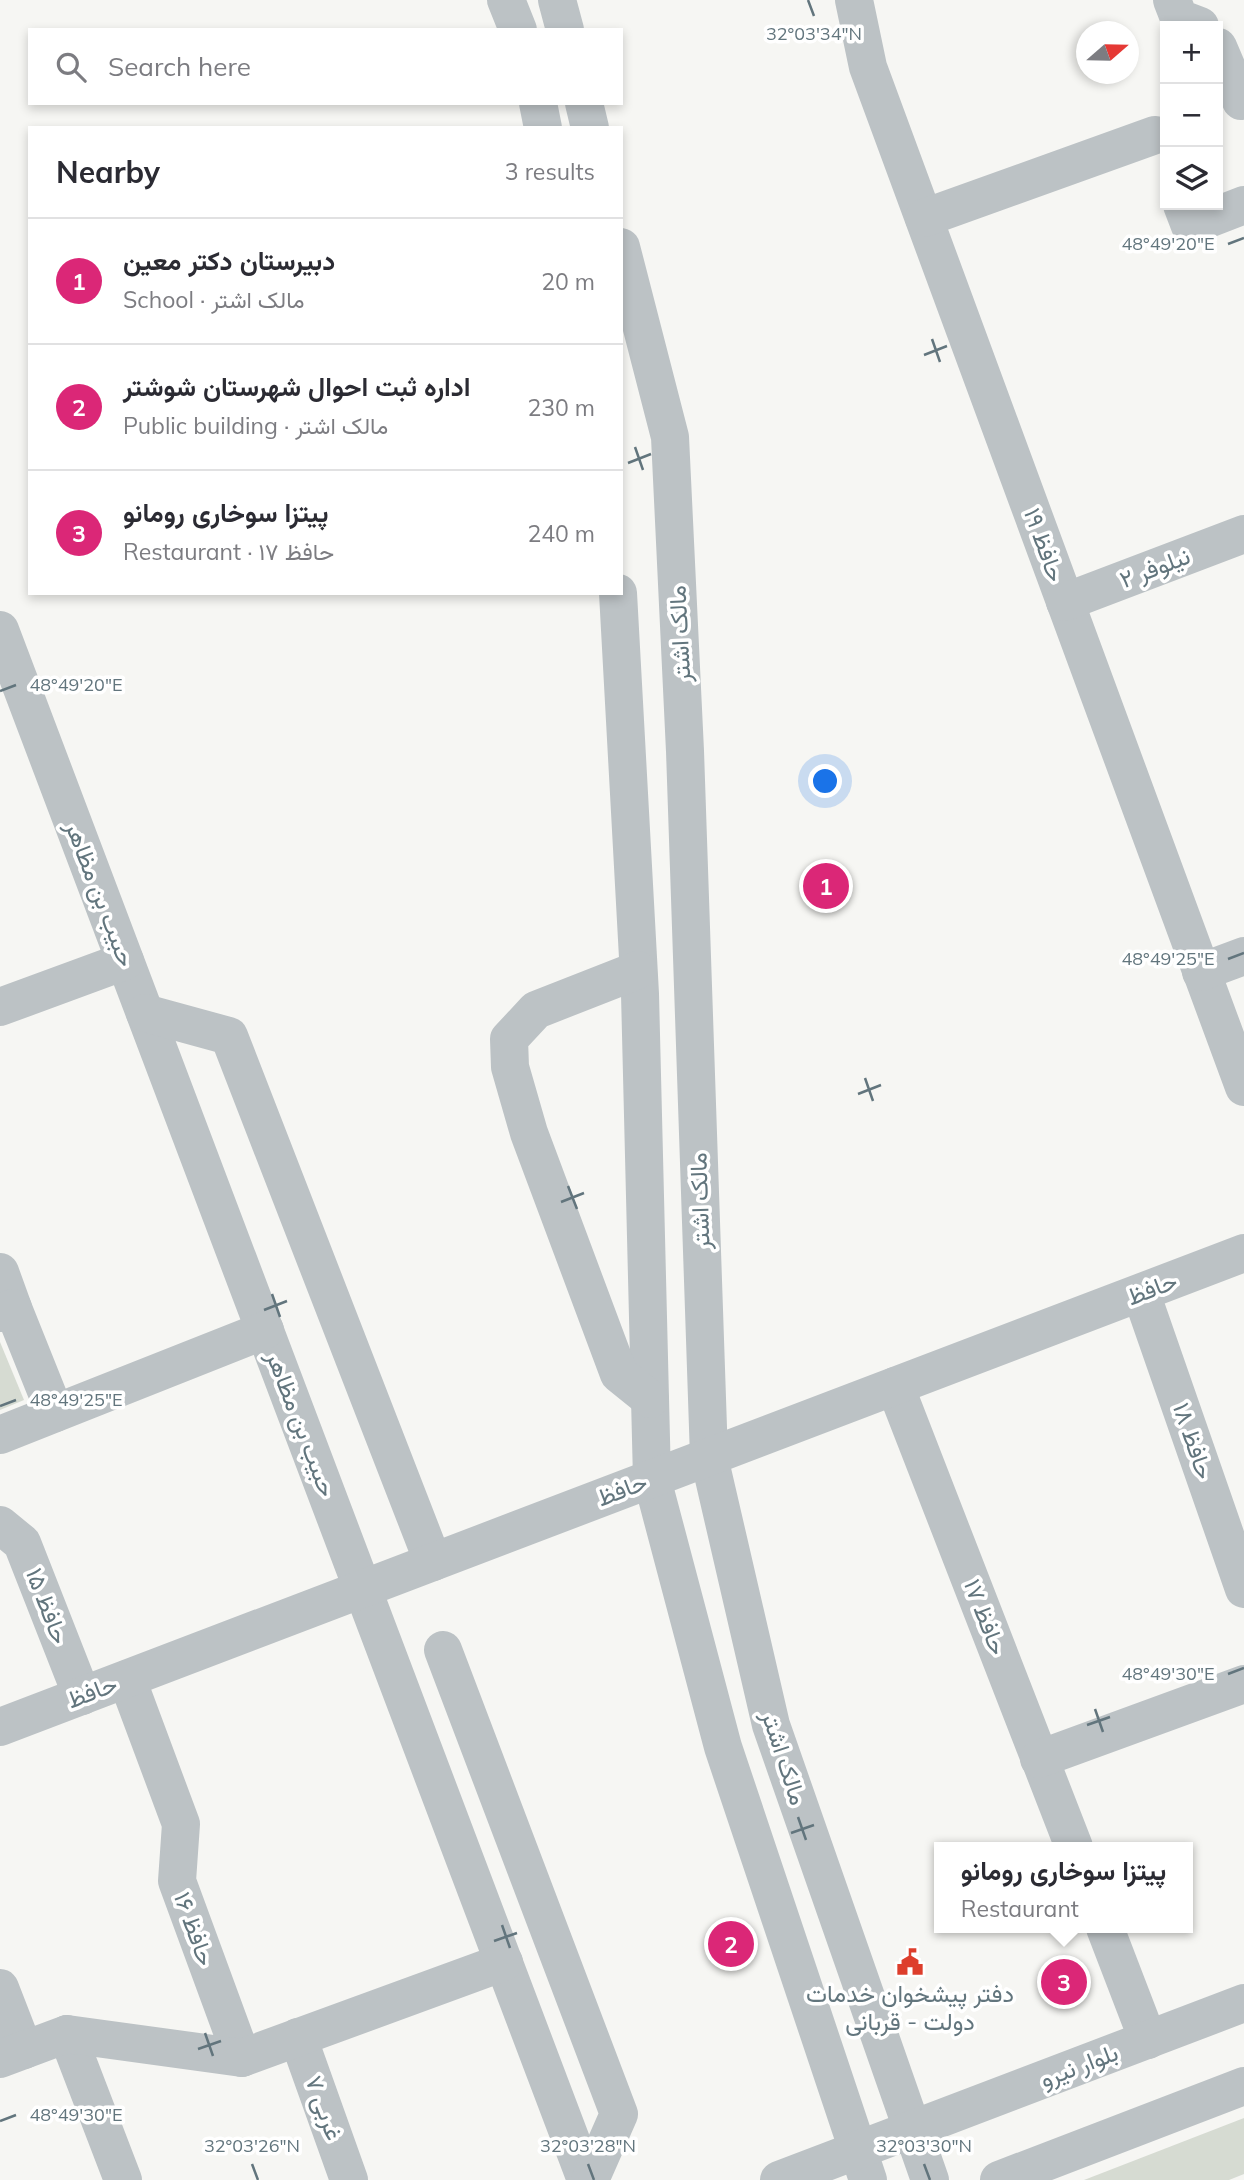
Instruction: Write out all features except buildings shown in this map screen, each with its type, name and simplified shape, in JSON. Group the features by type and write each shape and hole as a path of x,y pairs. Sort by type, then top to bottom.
{"street":[{"path":"506,0 517,28"},
{"path":"558,0 565,28"},
{"name":"حافظ ۱۹","path":"854,0 867,67 1244,1087"},
{"path":"1172,0 1179,18 1187,21"},
{"path":"1223,65 1234,104"},
{"path":"538,105 543,126"},
{"path":"584,105 590,126"},
{"path":"924,218 1160,143"},
{"path":"1186,215 1244,205"},
{"name":"مالک اشتر","path":"623,255 670,437 686,765 709,1457 771,1726 930,2180"},
{"name":"نیلوفر ۲","path":"1065,602 1244,534"},
{"path":"618,595 638,970 652,1479 723,1747 863,2165"},
{"name":"حبیب بن مظاهر","path":"0,629 588,2180"},
{"path":"1202,972 1244,956"},
{"path":"0,1007 125,961"},
{"path":"638,970 536,1010 509,1039 510,1067 529,1133 619,1374 650,1399"},
{"path":"145,1013 229,1036 433,1562"},
{"name":"حافظ","path":"0,1727 1244,1253"},
{"path":"0,1272 7,1310 55,1413"},
{"name":"حافظ ۱۸","path":"1141,1293 1243,1584"},
{"path":"0,1435 265,1330"},
{"name":"حافظ ۱۷","path":"895,1386 1072,1842"},
{"name":"حافظ ۱۵","path":"0,1525 22,1542 82,1696"},
{"path":"443,1650 619,2114 588,2180"},
{"name":"حافظ ۱۶","path":"127,1679 181,1825 177,1881 242,2057"},
{"path":"1039,1759 1244,1684"},
{"path":"1107,1933 1148,2040"},
{"path":"0,1988 12,2055 67,2034 242,2057 504,1962"},
{"name":"بلوار نیرو","path":"779,2180 863,2165 913,2129 1244,2003"},
{"path":"67,2034 123,2180"},
{"name":"۷ غربی","path":"298,2037 349,2180"},
{"path":"999,2180 1244,2086"}],"shaded area":[{"path":"0,1342 24,1400 0,1410"},
{"path":"1244,2118 1244,2174 1229,2180 1084,2180"}],"place":[{"name":"دبیرستان دکتر معین","path":"826,886"},
{"name":"اداره ثبت احوال شهرستان شوشتر","path":"731,1944"},
{"name":"دفتر پیشخوان خدمات دولت - قربانی","path":"910,1962"},
{"name":"پیتزا سوخاری رومانو","path":"1064,1982"}]}
